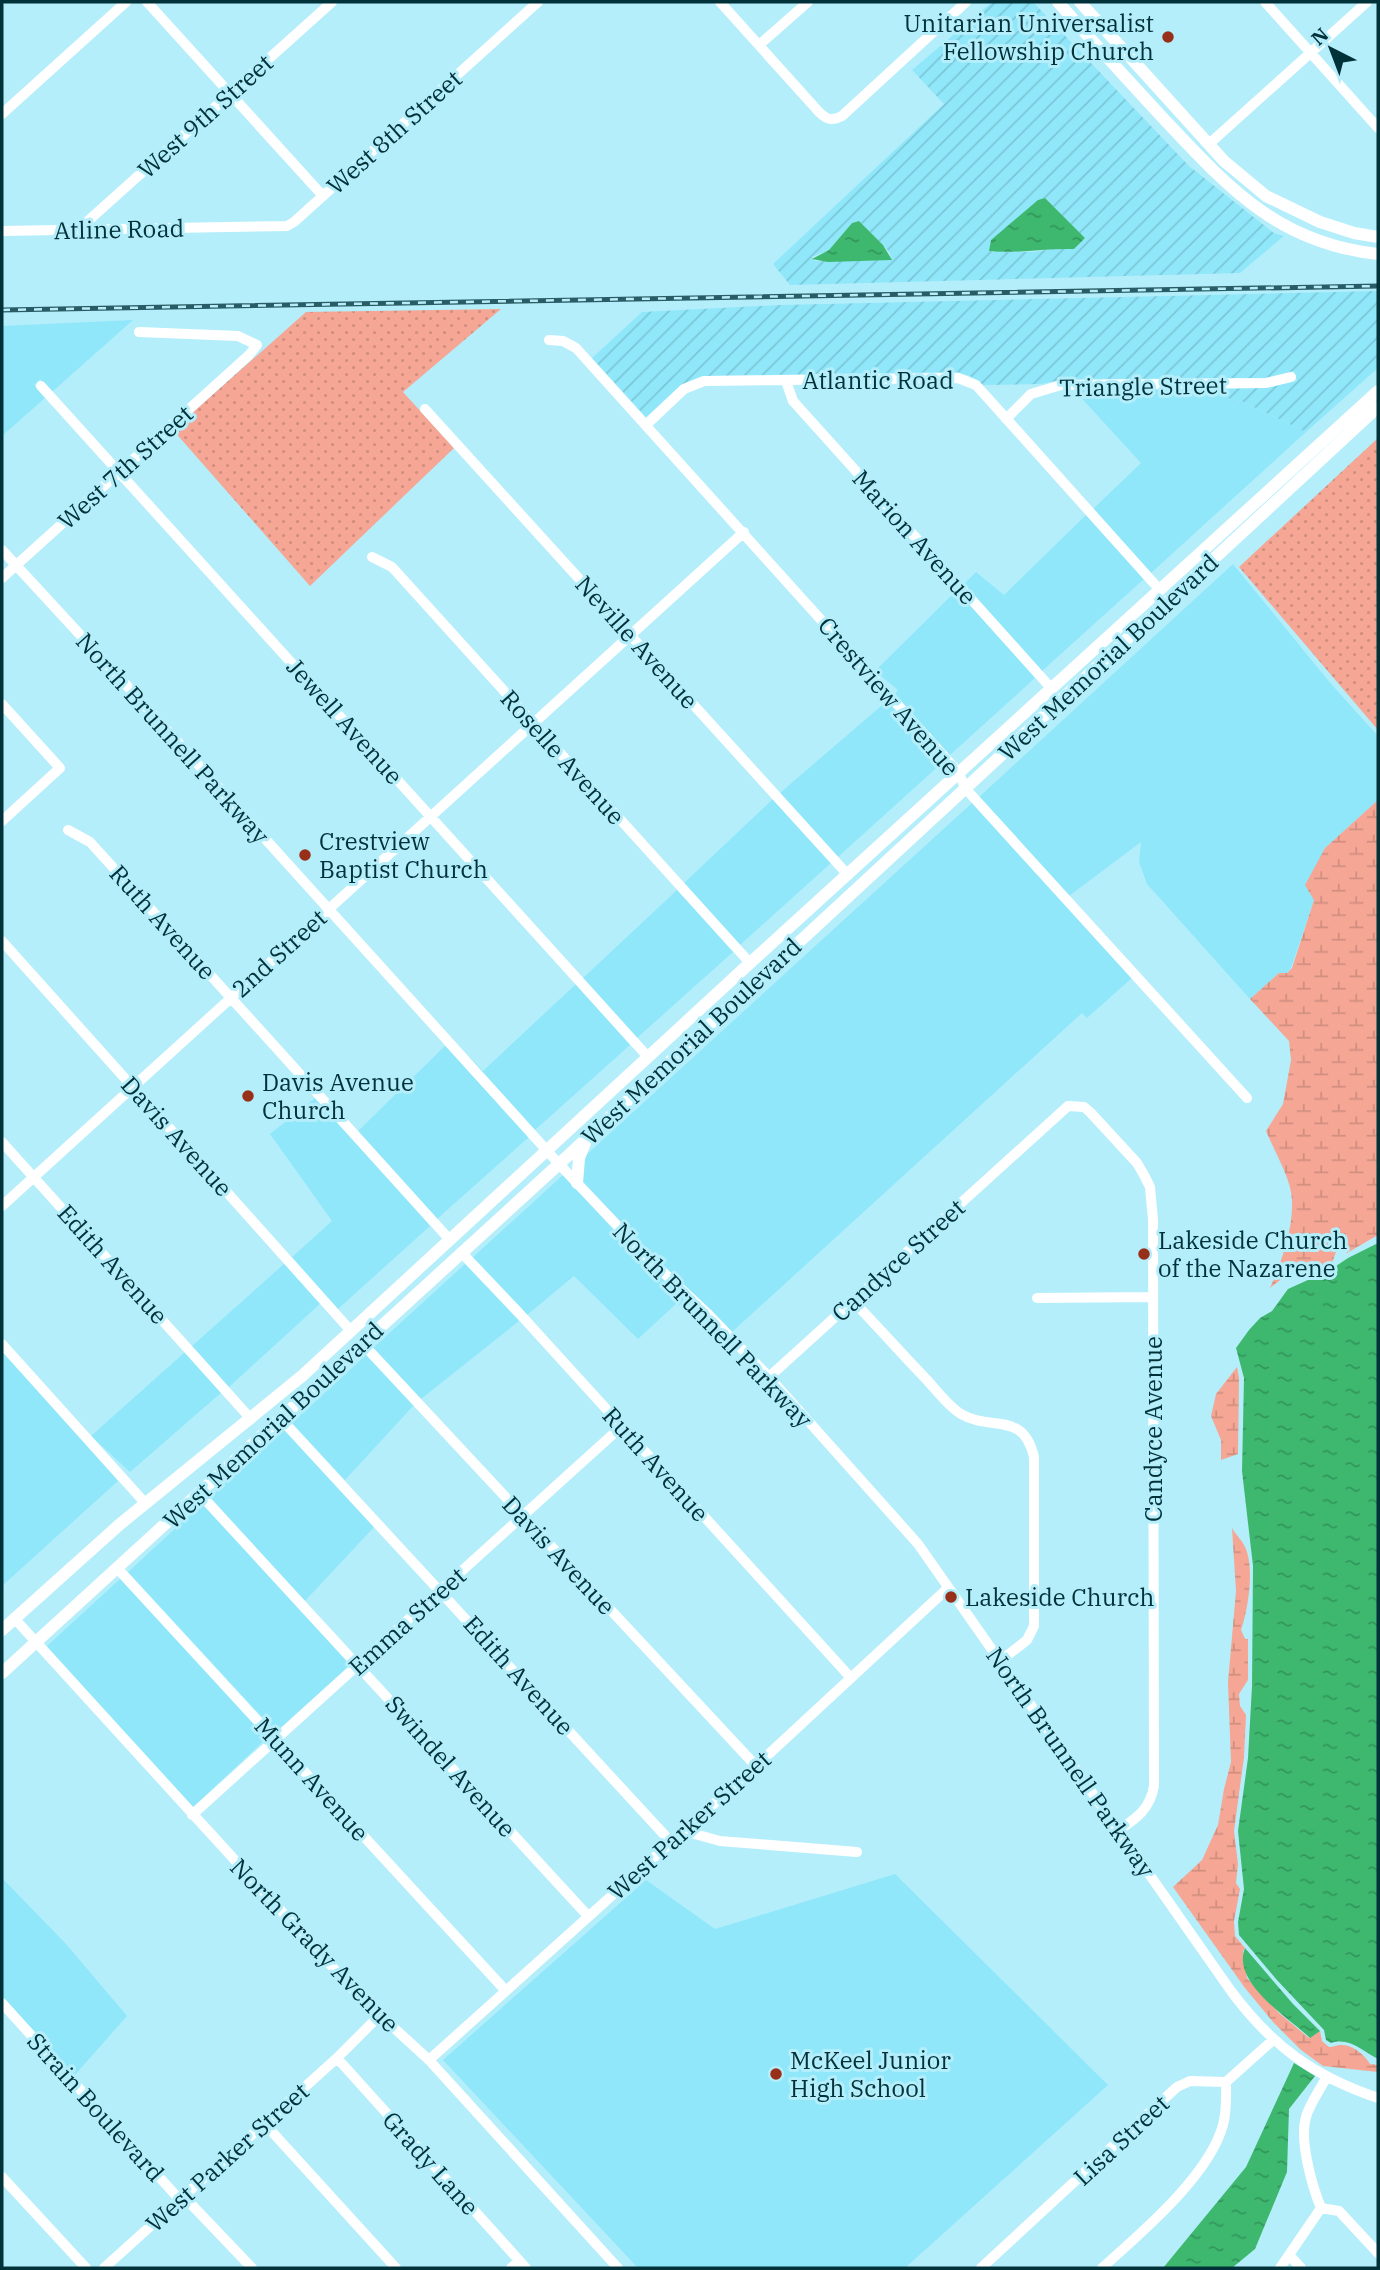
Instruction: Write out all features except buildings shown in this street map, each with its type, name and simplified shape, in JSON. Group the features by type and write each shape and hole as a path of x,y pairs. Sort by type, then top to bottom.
{"main road":[{"path":"1058,2 1196,154 1238,195 1269,217 1306,236 1378,254"},
{"path":"1080,2 1224,161 1258,189 1287,207 1320,222 1354,233 1378,237"},
{"path":"1153,107 1169,116 1190,137 1209,144"},
{"path":"1196,154 1208,158 1263,204 1287,207"},
{"name":"West Memorial Boulevard","path":"2,1630 146,1504 302,1376 776,939 1378,391"},
{"name":"West Memorial Boulevard","path":"2,1673 559,1164 1378,407"},
{"path":"1169,601 1177,582 1237,518"},
{"path":"1065,697 1074,680 1151,607 1159,589"},
{"path":"759,977 776,939"},
{"path":"731,1003 742,985 750,963"},
{"path":"577,1183 579,1158 588,1136"},
{"path":"362,1343 371,1313"},
{"path":"340,1363 348,1348 351,1331"}],"street":[{"path":"2,114 125,2"},
{"path":"147,2 323,196"},
{"name":"West 9th Street","path":"79,229 332,2"},
{"name":"West 8th Street","path":"237,228 287,226 538,2"},
{"path":"720,2 826,118 833,120 842,116 966,2"},
{"path":"759,46 808,2"},
{"path":"1265,2 1378,128"},
{"path":"1209,144 1367,2"},
{"name":"Atline Road","path":"2,231 237,228"},
{"name":"West 7th Street","path":"2,578 257,345 238,336 139,332"},
{"name":"Crestview Avenue","path":"549,340 563,341 576,348 960,773 965,788 1247,1098"},
{"name":"Atlantic Road","path":"646,425 692,384 704,381 958,377 976,385 1159,589"},
{"name":"Triangle Street","path":"1006,419 1020,402 1031,394 1061,385 1266,383 1292,377"},
{"name":"Marion Avenue","path":"786,381 793,401 1051,688"},
{"name":"Jewell Avenue","path":"41,386 648,1057"},
{"name":"Neville Avenue","path":"425,408 848,875"},
{"name":"2nd Street","path":"2,1206 744,532"},
{"name":"North Brunnell Parkway","path":"2,550 559,1164 647,1257 769,1377 918,1544 1231,1990 1273,2040 1326,2078 1378,2098"},
{"name":"Roselle Avenue","path":"372,557 392,567 750,963"},
{"path":"2,704 60,768 4,815"},
{"name":"Ruth Avenue","path":"68,830 90,842 450,1240"},
{"name":"Davis Avenue","path":"2,941 351,1331"},
{"name":"Candyce Avenue","path":"1027,1142 1062,1110 1076,1105 1090,1112 1136,1163 1150,1187 1153,1220 1154,1786 1152,1799 1145,1810 1119,1830"},
{"name":"Edith Avenue","path":"2,1142 251,1419"},
{"name":"Candyce Street","path":"769,1377 1027,1142"},
{"name":"Ruth Avenue","path":"461,1252 851,1678"},
{"path":"1037,1298 1152,1297"},
{"path":"853,1301 953,1408 978,1421 1004,1423 1015,1427 1025,1435 1031,1446 1034,1457 1034,1626 1027,1640 1000,1661"},
{"name":"Davis Avenue","path":"362,1343 755,1766"},
{"path":"2,1344 146,1504"},
{"name":"Edith Avenue","path":"280,1418 671,1842"},
{"name":"Emma Street","path":"192,1815 622,1426"},
{"name":"Swindel Avenue","path":"199,1493 588,1916"},
{"name":"Munn Avenue","path":"117,1568 506,1991"},
{"name":"West Parker Street","path":"429,2060 684,1831 948,1588"},
{"name":"North Grady Avenue","path":"14,1618 192,1815 379,2016 429,2060 618,2268"},
{"path":"684,1831 720,1841 857,1852"},
{"name":"Strain Boulevard","path":"2,2003 180,2200 190,2203 251,2268"},
{"name":"West Parker Street","path":"104,2268 337,2058 379,2016"},
{"path":"1102,2268 1163,2211 1212,2151 1224,2123 1226,2082 1273,2040"},
{"name":"Grady Lane","path":"337,2058 519,2266"},
{"path":"1280,2268 1321,2208 1308,2164 1304,2124 1306,2114 1326,2078"},
{"name":"Lisa Street","path":"981,2268 1177,2087 1190,2081 1226,2082"},
{"path":"264,2123 396,2268"},
{"path":"2,2177 86,2268"},
{"path":"1321,2208 1331,2209 1344,2216 1378,2253"},
{"path":"1290,2256 1301,2268"}],"shaded area":[{"path":"992,2 1033,2 1189,166 1274,233 1284,236 1240,273 790,285 773,264 944,104 912,70","holes":["1045,198 1085,238 1074,249 991,252 1031,207","859,221 890,253 891,260 815,261 812,257 829,250 852,223"]},
{"path":"1378,291 1378,368 1306,432 1241,401 1185,389 1266,388 1297,381 1294,371 1265,378 1087,379 1041,384 982,385 970,376 957,372 704,376 681,385 646,417 592,358 642,312 781,305"},
{"path":"133,320 52,392 40,379 34,385 45,398 2,436 2,326"},
{"path":"1188,389 1241,401 1306,432 1151,573 1093,509 1141,463 1074,390"},
{"path":"1086,515 1144,579 1042,671 964,584 976,572 1004,595"},
{"path":"1233,564 1332,685 1378,736 1378,800 1325,848 1314,900 1291,968 1287,973 1279,973 1250,999 1147,884 1139,862 1141,842 1069,896 979,797"},
{"path":"957,590 1035,678 950,755 895,694 898,690 875,671"},
{"path":"888,700 943,762 838,857 780,793"},
{"path":"773,799 831,863 740,945 684,883"},
{"path":"972,803 1132,978 1087,1018 1082,1013 732,1332 650,1254 582,1182 585,1156"},
{"path":"677,890 733,952 637,1038 583,978"},
{"path":"576,984 630,1045 535,1130 452,1039 483,1071"},
{"path":"445,1046 529,1137 437,1219 358,1131"},
{"path":"315,1098 430,1226 338,1309 292,1257 332,1221 270,1134"},
{"path":"563,1175 643,1261 725,1338 722,1341 677,1303 638,1339 574,1276 527,1315 472,1258"},
{"path":"285,1263 321,1303 229,1387 192,1346"},
{"path":"465,1264 519,1321 421,1399 373,1348"},
{"path":"2,1351 118,1481 2,1586"},
{"path":"185,1352 222,1392 130,1472 91,1436"},
{"path":"366,1355 414,1405 345,1480 292,1423"},
{"path":"285,1429 375,1526 305,1601 210,1497"},
{"path":"203,1503 351,1664 276,1732 128,1572"},
{"path":"121,1578 268,1737 192,1808 47,1646"},
{"name":"McKeel Junior High School","path":"895,1874 1108,2085 905,2268 638,2268 443,2060 646,1880 715,1929"},
{"path":"2,1878 67,1945 127,2016 74,2076 2,1996"}],"green space":[{"path":"501,309 403,392 454,448 310,586 173,430 306,312"},
{"path":"1378,438 1378,730 1239,567"},
{"path":"1378,800 1378,1235 1347,1253 1344,1250 1336,1252 1332,1263 1324,1267 1302,1263 1270,1288 1287,1241 1292,1204 1287,1177 1266,1131 1283,1104 1291,1060 1289,1041 1250,999 1279,973 1287,973 1292,968 1314,900 1305,885 1325,848"},
{"path":"1237,1367 1238,1454 1221,1460 1221,1440 1211,1416 1216,1394"},
{"path":"1232,1528 1245,1547 1250,1566 1248,1600 1241,1630 1245,1639 1248,1639 1248,1680 1239,1694 1240,1706 1246,1715 1244,1757 1234,1831 1238,1864 1236,1883 1240,1889 1234,1921 1235,1936 1245,1948 1243,1951 1247,1978 1279,2013 1309,2038 1320,2031 1322,2041 1329,2047 1345,2045 1354,2048 1370,2064 1378,2065 1378,2072 1323,2066 1301,2050 1245,1988 1173,1887 1202,1860 1218,1825 1231,1762 1228,1682 1236,1591"}],"water":[{"path":"1045,198 1085,238 1074,249 989,251 991,240 1038,200"},
{"path":"859,221 883,245 892,260 828,262 812,259 829,250 852,223"},
{"path":"1378,1243 1378,2059 1350,2043 1331,2043 1326,2040 1324,2030 1239,1935 1238,1922 1244,1889 1238,1831 1248,1758 1252,1686 1253,1566 1242,1471 1244,1378 1236,1348 1260,1318 1272,1311 1288,1289 1330,1270"},
{"path":"1245,1948 1320,2031 1310,2038 1264,1999 1246,1974 1243,1961"},
{"path":"1294,2063 1315,2076 1289,2109 1287,2172 1255,2249 1232,2268 1163,2268 1246,2167"}],"railway":[{"path":"2,310 1378,286"}],"place":[{"name":"Unitarian Universalist Fellowship Church","path":"1168,37"},
{"name":"Crestview Baptist Church","path":"305,855"},
{"name":"Davis Avenue Church","path":"248,1096"},
{"name":"Lakeside Church of the Nazarene","path":"1144,1254"},
{"name":"Lakeside Church","path":"951,1597"},
{"name":"McKeel Junior High School","path":"776,2074"}]}
